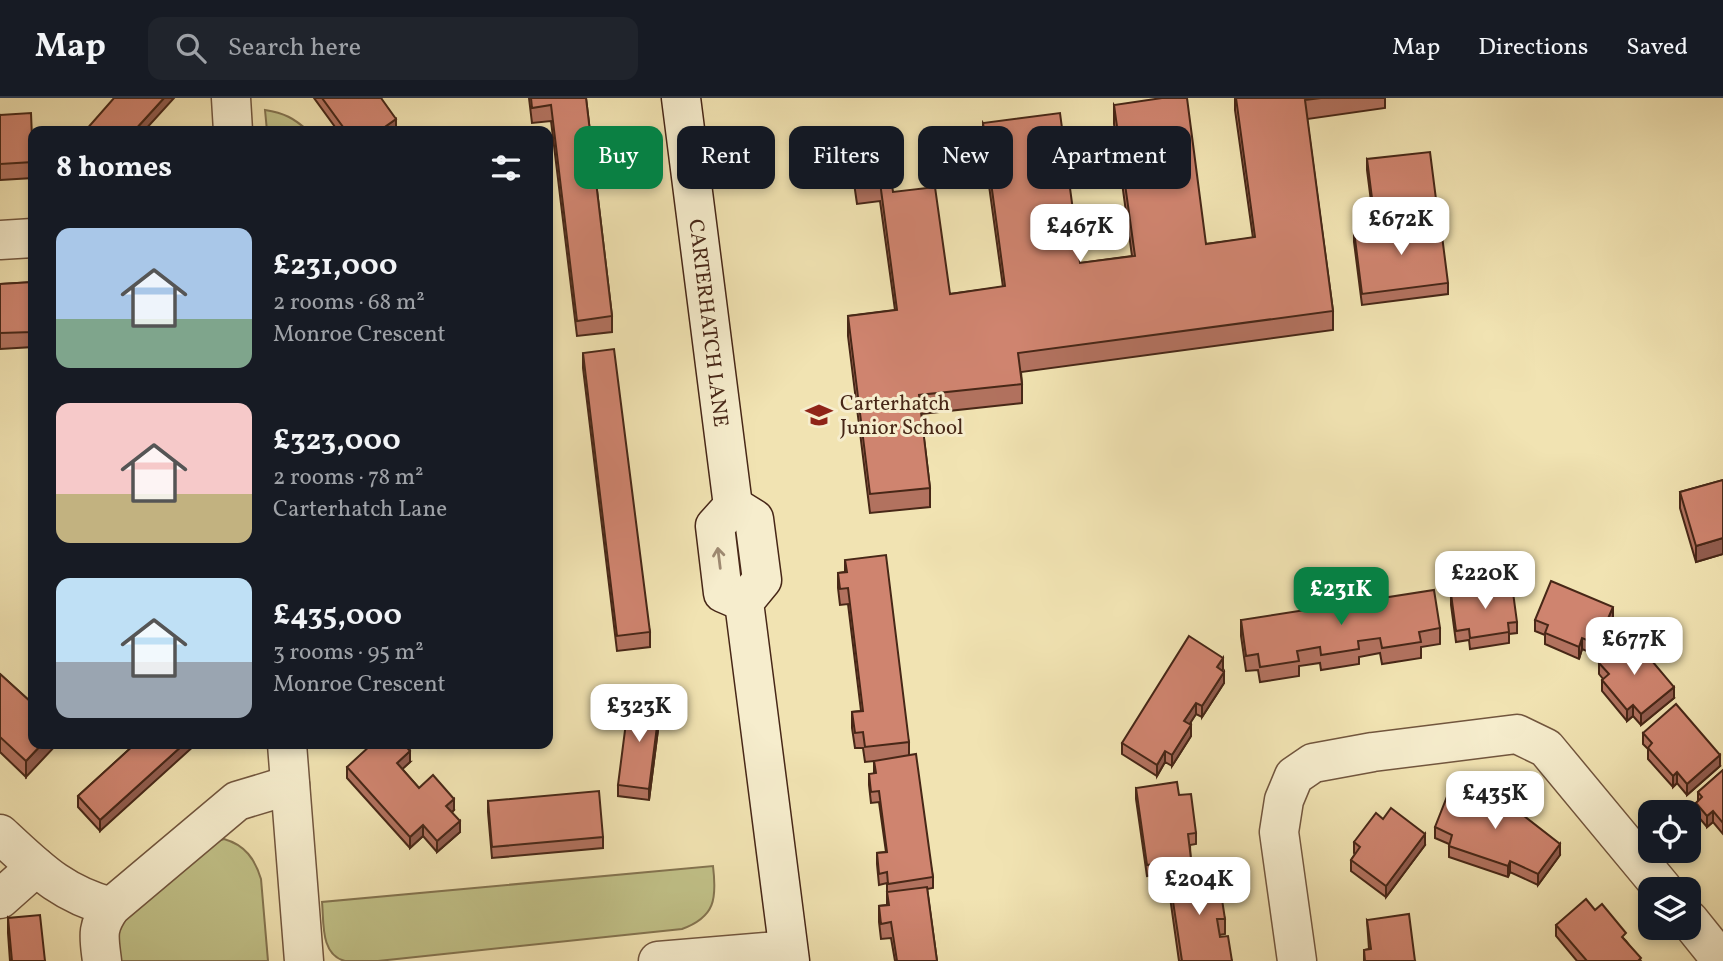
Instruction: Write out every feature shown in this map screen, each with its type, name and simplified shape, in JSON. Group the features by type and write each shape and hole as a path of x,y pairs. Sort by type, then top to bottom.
{"street":[{"path":"231,98 233,126"},
{"name":"CARTERHATCH LANE","path":"681,98 733,506 715,526 720,570 723,593 744,602 789,955"},
{"path":"0,240 28,238"},
{"path":"1297,961 1279,832 1284,800 1294,776 1313,764 1373,752 1517,734 1545,748 1552,755 1653,877"},
{"path":"287,749 304,961"},
{"path":"102,961 99,930 111,907 237,801 290,785"},
{"path":"0,834 61,888 111,907"},
{"path":"0,899 36,867"},
{"path":"1701,935 1722,961"},
{"path":"658,961 789,955"}],"green space":[{"path":"265,110 288,117 302,126 267,126"},
{"path":"224,839 243,849 259,872 268,961 118,961 118,924 202,846"},
{"path":"713,866 714,897 711,905 701,919 682,929 378,961 345,961 337,958 327,945 325,936 322,902"}],"building":[{"path":"114,98 164,98 139,126 89,126"},
{"path":"322,98 381,98 396,119 386,126 342,126"},
{"path":"531,98 586,98 589,126 574,126 574,189 597,189 612,316 577,321 551,105 532,108"},
{"path":"1162,98 1187,98 1191,126 1117,126 1114,105"},
{"path":"1236,98 1321,98 1305,100 1333,311 1018,353 1022,384 919,395 930,488 870,494 848,316 897,310 881,189 893,189 893,192 935,189 950,294 1005,286 992,189 1013,189 1013,126 983,126 983,123 1060,113 1062,126 1027,126 1027,189 1070,189 1080,263 1135,256 1126,189 1191,189 1191,129 1206,244 1255,237"},
{"path":"31,113 32,126 28,126 28,162 0,164 0,115"},
{"path":"1430,152 1437,207 1374,214 1367,159"},
{"path":"1440,220 1448,283 1362,294 1354,231"},
{"path":"28,282 28,332 0,333 0,284"},
{"path":"614,349 650,632 617,636 583,353"},
{"path":"1723,480 1723,538 1696,546 1680,492"},
{"path":"886,555 909,742 865,747 863,732 855,733 852,712 863,711 848,588 840,589 838,573 847,572 845,560"},
{"path":"1551,581 1613,607 1597,644 1582,638 1579,647 1545,633 1548,625 1535,620"},
{"path":"1512,585 1517,622 1508,623 1509,632 1470,638 1469,629 1456,631 1451,594"},
{"path":"1434,590 1440,628 1419,632 1421,642 1382,648 1380,638 1358,641 1359,649 1321,655 1320,647 1297,651 1299,661 1260,667 1258,654 1246,656 1241,620"},
{"path":"1189,636 1223,658 1217,667 1224,672 1202,706 1196,703 1184,721 1191,725 1172,755 1165,751 1157,765 1122,743"},
{"path":"1631,636 1674,687 1641,714 1633,705 1627,710 1602,680 1609,674 1599,663"},
{"path":"0,674 28,699 28,749 37,749 26,761 0,737"},
{"path":"629,699 660,703 649,789 618,785"},
{"path":"1676,704 1720,755 1687,784 1677,772 1673,776 1648,748 1652,743 1643,733"},
{"path":"130,749 178,749 100,820 78,796"},
{"path":"367,749 408,749 410,751 397,763 419,788 433,775 454,799 446,806 460,821 437,841 423,825 410,837 347,767"},
{"path":"916,754 933,877 888,884 887,872 879,874 877,853 887,852 879,791 871,792 869,774 876,773 874,761"},
{"path":"1723,770 1723,823 1713,811 1707,816 1701,809 1699,800 1702,797 1698,792"},
{"path":"1177,782 1179,795 1191,794 1196,833 1188,834 1191,859 1147,865 1136,788"},
{"path":"1450,789 1477,798 1480,790 1513,804 1511,811 1524,816 1560,844 1538,874 1510,861 1508,866 1449,846 1452,835 1435,827"},
{"path":"599,791 603,837 492,847 488,801"},
{"path":"1391,808 1425,834 1386,886 1351,860 1360,847 1354,842 1376,813 1383,819"},
{"path":"1210,868 1212,882 1219,880 1225,919 1217,919 1220,937 1228,936 1232,961 1182,961 1169,875"},
{"path":"927,887 937,961 897,961 891,922 881,924 879,906 889,905 887,892"},
{"path":"1586,899 1595,910 1602,904 1626,933 1622,937 1641,958 1638,961 1587,961 1556,925"},
{"path":"1409,914 1415,961 1365,961 1364,950 1371,949 1367,920"},
{"path":"40,915 45,961 12,961 8,918"}],"place":[{"name":"Carterhatch Junior School","path":"819,415"}]}
